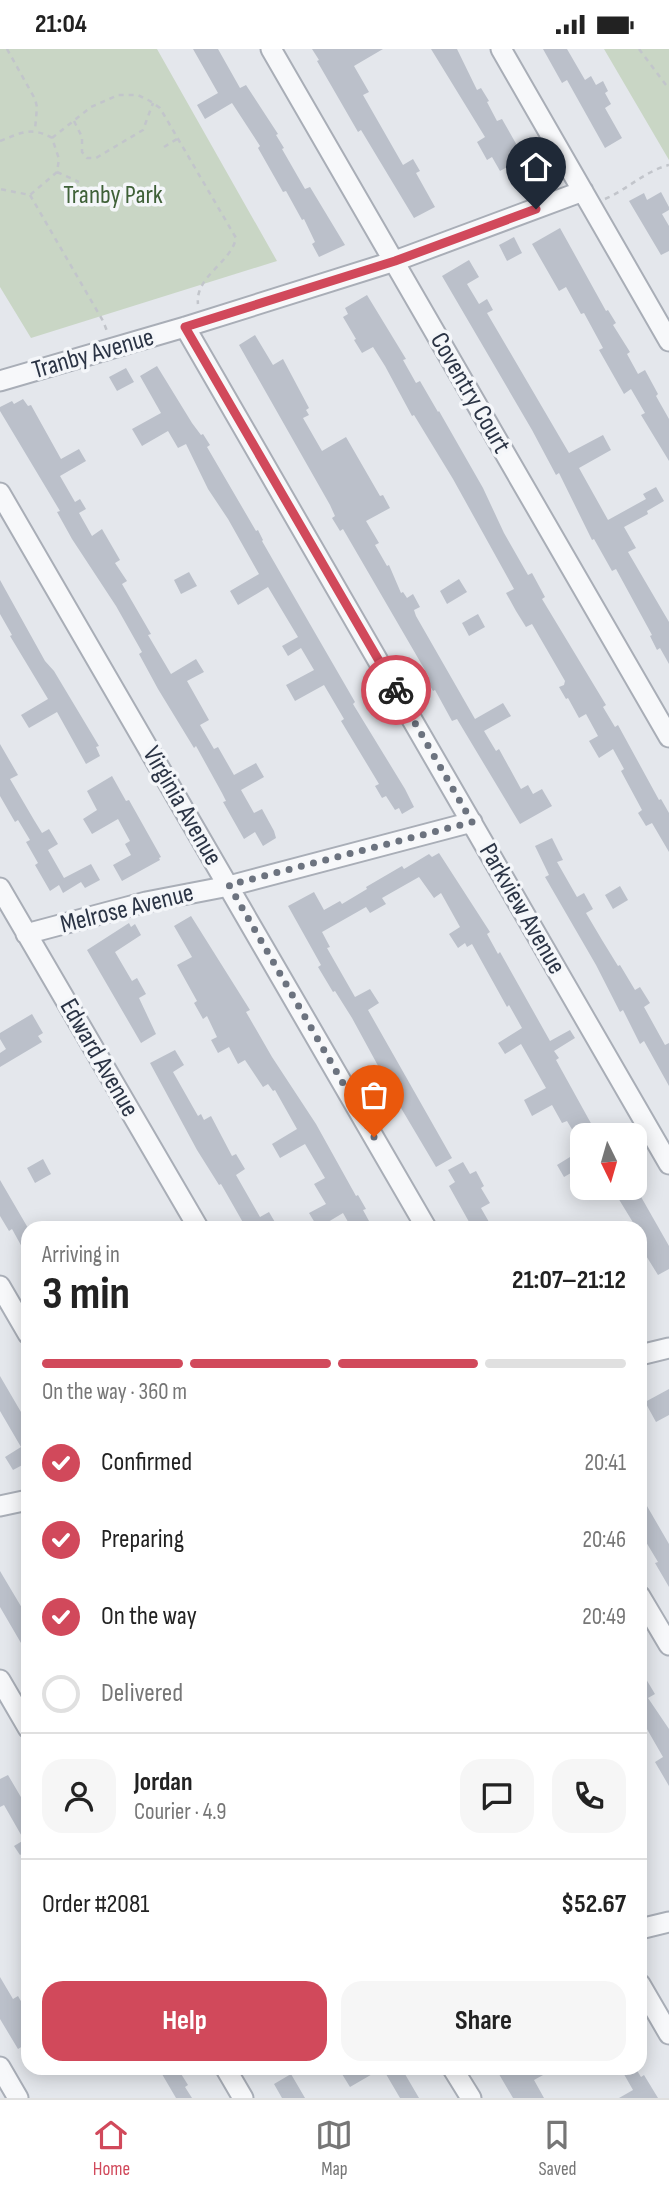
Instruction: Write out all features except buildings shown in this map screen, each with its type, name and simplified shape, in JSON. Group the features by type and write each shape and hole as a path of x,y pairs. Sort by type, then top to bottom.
{"street":[{"name":"Coventry Court","path":"271,49 669,737"},
{"path":"501,49 669,341"},
{"name":"Tranby Avenue","path":"0,381 185,327 395,261 583,191"},
{"name":"Parkview Avenue","path":"185,327 669,1164"},
{"name":"Virginia Avenue","path":"0,493 422,1221"},
{"name":"Melrose Avenue","path":"26,934 472,822"},
{"name":"Edward Avenue","path":"0,887 194,1221"},
{"path":"0,1286 21,1322"},
{"path":"647,1353 669,1348"},
{"path":"0,1506 21,1502"},
{"path":"647,1608 669,1645"},
{"path":"0,1680 21,1716"},
{"path":"647,1928 669,1923"},
{"path":"647,1996 669,2034"},
{"path":"0,2067 18,2098"},
{"path":"230,2075 243,2098"},
{"path":"457,2075 471,2098"}],"path":[{"path":"7,49 35,99 36,130"},
{"path":"639,49 669,89"},
{"path":"52,138 92,107 118,95 138,95 160,108 236,238 234,248 204,281 197,297 198,307 202,311"},
{"path":"74,121 82,137 82,152 87,157 96,158 143,130 153,103"},
{"path":"0,141 21,132 36,130 52,138 59,159 57,172 30,195"},
{"path":"164,147 177,139"},
{"path":"601,200 621,192 654,169 669,165"},
{"path":"57,172 79,182"},
{"path":"0,189 30,195 108,334"}],"green space":[{"name":"Tranby Park","path":"0,49 157,49 277,261 31,338 0,287"},
{"path":"604,49 669,49 669,160"}],"way so far":[{"path":"374,1137 229,885 472,822 396,690"}],"route":[{"path":"396,690 185,327 395,261 536,209"}]}
